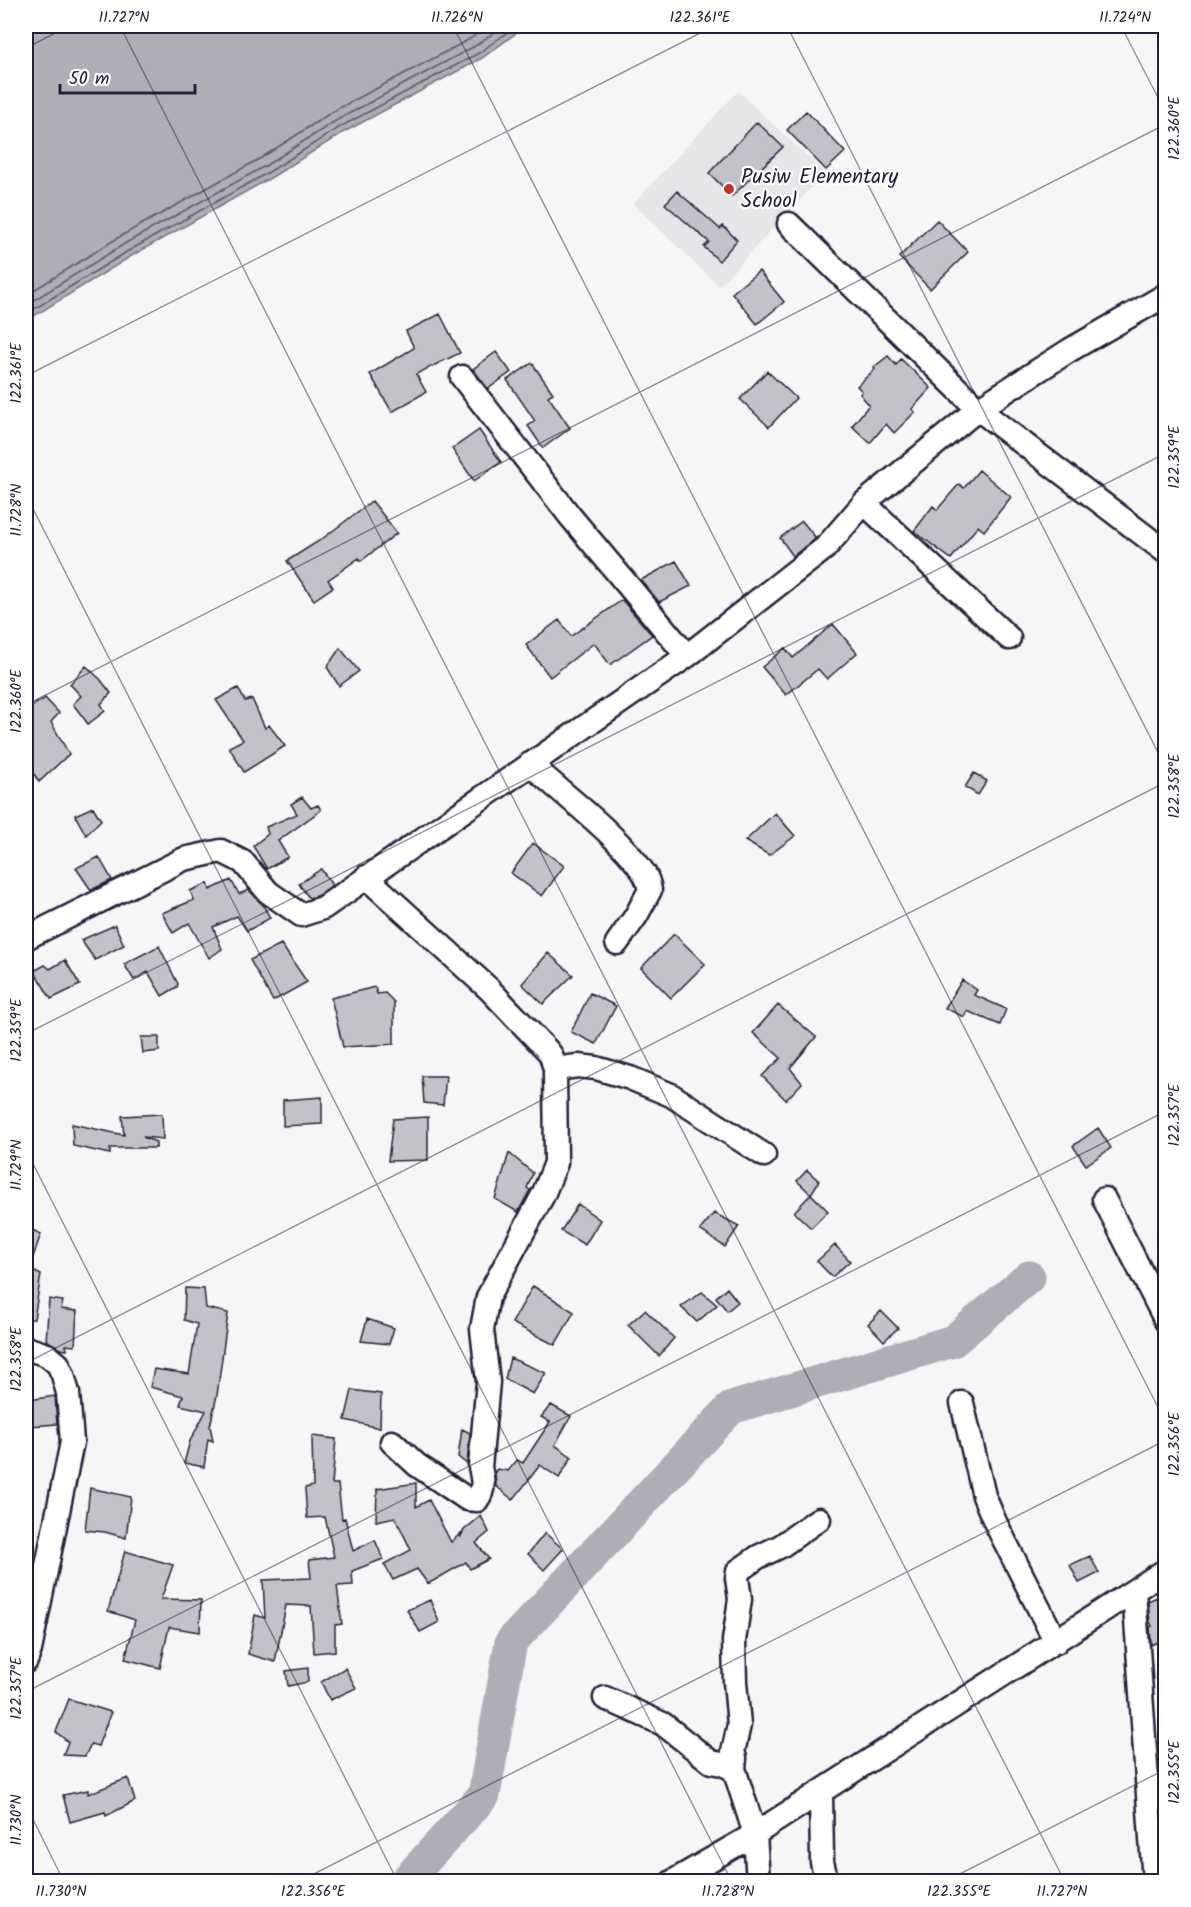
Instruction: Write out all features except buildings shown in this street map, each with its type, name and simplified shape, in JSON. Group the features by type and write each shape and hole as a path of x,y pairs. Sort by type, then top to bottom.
{"street":[{"path":"789,225 978,409 1166,552"},
{"path":"26,938 184,859 221,852 243,862 268,892 301,915 323,908 687,656 825,549 864,503 978,409 1070,350 1166,295"},
{"path":"462,377 570,516 687,656"},
{"path":"864,503 1009,638"},
{"path":"530,764 606,832 646,875 651,890 617,943"},
{"path":"366,877 489,989 548,1051 555,1069 556,1163 543,1195 488,1297 482,1329 488,1382 480,1467 483,1492 477,1500 467,1500 417,1465 392,1442"},
{"path":"555,1069 578,1066 596,1068 630,1078 671,1095 764,1155"},
{"path":"1104,1199 1166,1321"},
{"path":"26,1348 47,1355 58,1364 68,1393 72,1442 32,1605 30,1650 26,1661"},
{"path":"962,1403 984,1496 1056,1642"},
{"path":"758,1881 755,1834 734,1769 733,1752 739,1725 734,1641 740,1599 736,1578 738,1571 758,1557 781,1546 819,1519"},
{"path":"672,1881 755,1834 1166,1570"},
{"path":"1134,1591 1159,1852 1154,1881"},
{"path":"605,1698 663,1724 711,1762 734,1769"},
{"path":"821,1792 822,1862 827,1881"}],"shaded area":[{"name":"Pusiw Elementary School","path":"738,91 825,173 719,286 633,204"}],"water":[{"path":"26,26 526,26 482,58 344,132 272,177 133,255 26,321"}],"waterway":[{"path":"405,1882 484,1795 511,1642 731,1408 953,1341 1029,1277"}],"place":[{"name":"Pusiw Elementary School","path":"729,189"}]}
